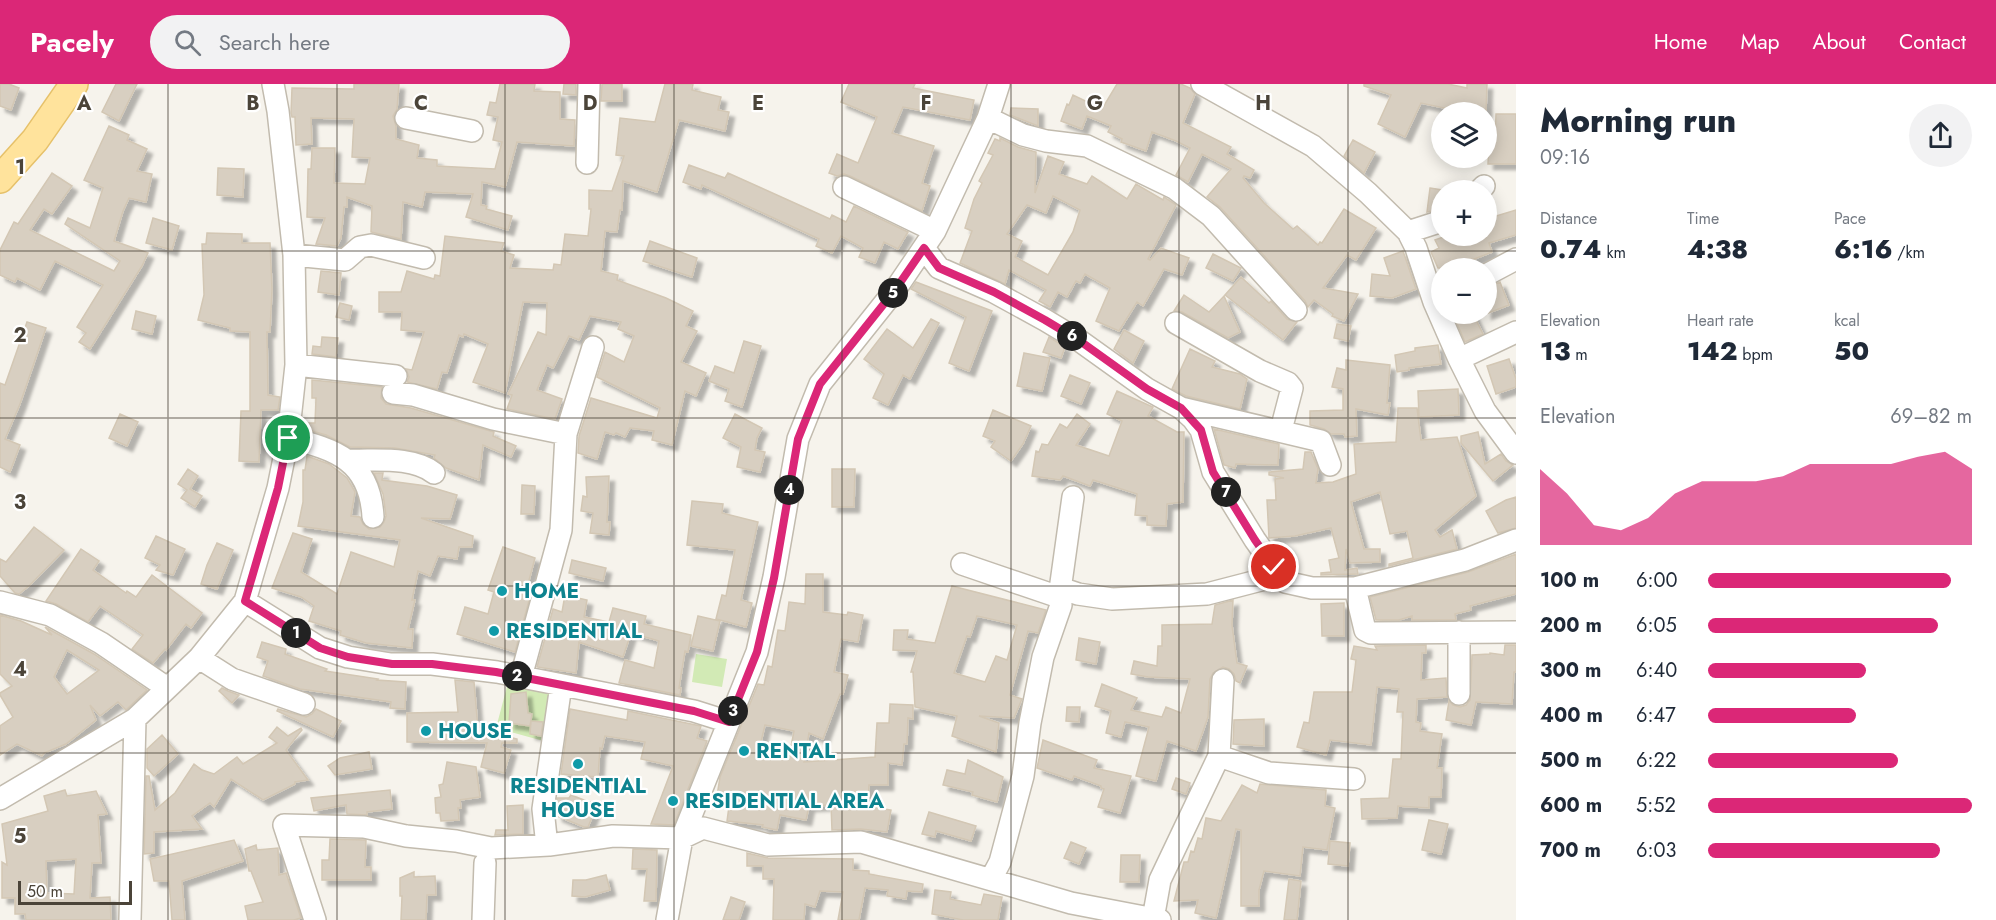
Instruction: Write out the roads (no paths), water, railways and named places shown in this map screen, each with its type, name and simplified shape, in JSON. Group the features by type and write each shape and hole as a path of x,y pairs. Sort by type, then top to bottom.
{"main road":[{"path":"0,179 35,140 74,84"}],"street":[{"path":"0,799 135,719 199,658 245,601 278,488 288,438 296,365 294,255 273,84"},
{"path":"587,163 589,84"},
{"path":"667,920 682,838 757,652 774,578 798,439 820,384 895,290 929,239 988,118 999,84"},
{"path":"1202,84 1313,146 1368,193 1408,232 1431,283"},
{"path":"406,118 472,131"},
{"path":"988,118 1023,135 1046,141 1087,146 1174,188 1211,216 1296,310"},
{"path":"844,187 929,239 939,268 994,292 1045,320 1080,341 1147,389 1181,408 1321,441 1330,465"},
{"path":"1408,232 1431,224"},
{"path":"294,255 345,260 360,247 370,245 423,258"},
{"path":"1497,268 1516,259"},
{"path":"1176,323 1260,371 1288,383 1292,388 1281,430"},
{"path":"1447,324 1459,358 1485,411 1516,453"},
{"path":"1459,358 1516,332"},
{"path":"521,677 561,530 566,434 593,347"},
{"path":"296,365 394,385 412,395 493,420 566,434"},
{"path":"1181,408 1201,430 1213,472 1255,540 1285,582 1312,588 1355,588 1465,560 1516,540"},
{"path":"288,438 334,451 349,460 365,478 373,517"},
{"path":"349,460 408,462 426,467 434,473"},
{"path":"991,879 1000,862 1023,776 1032,712 1044,657 1061,605 1060,592 1073,497"},
{"path":"962,564 1060,592 1112,599 1207,594 1261,580 1275,571 1274,568"},
{"path":"1355,588 1365,630 1371,633 1516,632"},
{"path":"245,601 320,648 348,657 392,664 443,665 521,677 694,711 729,722"},
{"path":"0,603 50,615 100,643 167,688"},
{"path":"1459,632 1459,694"},
{"path":"199,658 232,679 304,704"},
{"path":"315,920 284,825 364,827 406,836 456,841 491,848 549,845 613,836 682,838 704,828 768,845 861,842 1071,903 1157,914 1160,880 1219,756 1223,680"},
{"path":"549,845 543,808 561,685"},
{"path":"130,920 135,719"},
{"path":"1219,756 1269,773 1354,779"},
{"path":"483,920 485,863"}],"place":[{"name":"HOME","path":"502,591"},
{"name":"RESIDENTIAL","path":"494,631"},
{"name":"HOUSE","path":"426,731"},
{"name":"RENTAL","path":"744,751"},
{"name":"RESIDENTIAL HOUSE","path":"578,764"},
{"name":"RESIDENTIAL AREA","path":"673,801"}]}
